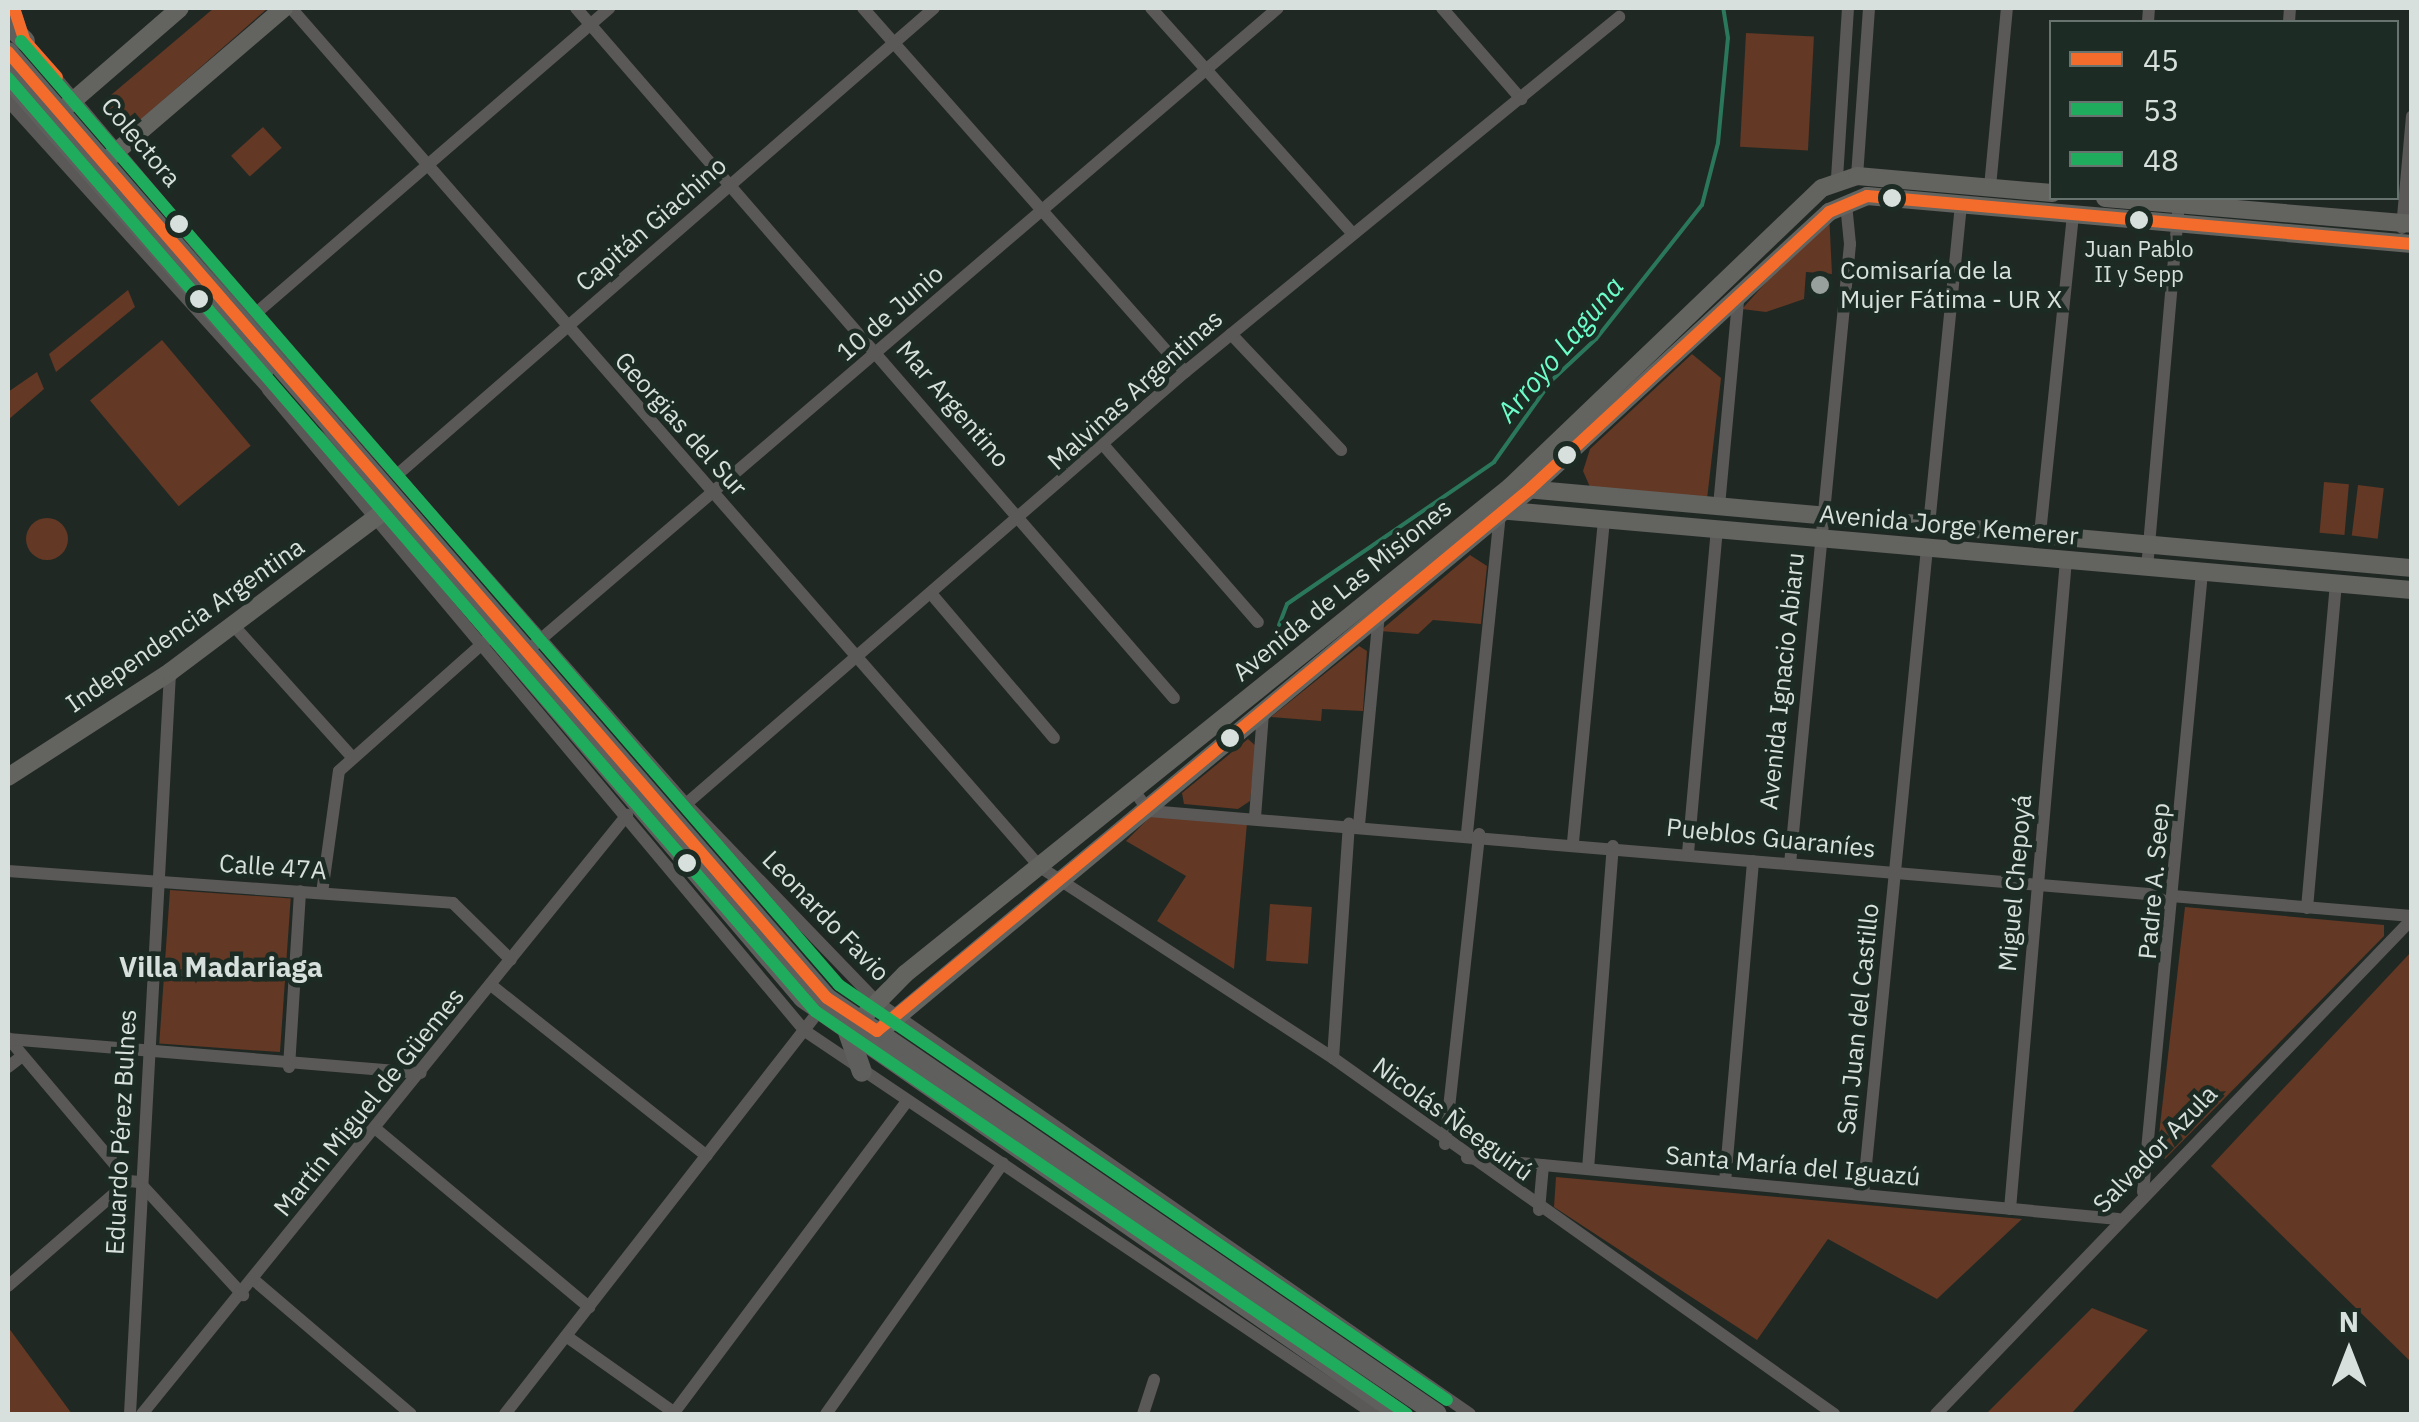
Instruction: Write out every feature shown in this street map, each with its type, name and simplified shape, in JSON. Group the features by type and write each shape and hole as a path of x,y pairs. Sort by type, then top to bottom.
{"highway":[{"path":"8,24 16,47 55,116 345,448 534,645 827,998 863,1032 1400,1414"},
{"path":"8,78 55,116"},
{"path":"345,448 381,514 778,974 819,1011 863,1032 1437,1414"},
{"path":"862,1072 863,1032"}],"main road":[{"path":"55,116 180,8"},
{"path":"98,167 287,8"},
{"path":"1837,178 1857,176 2049,193"},
{"name":"Avenida Ignacio Abiaru","path":"1846,204 1857,176"},
{"name":"Avenida Ignacio Abiaru","path":"1837,178 1846,204"},
{"name":"Avenida de Las Misiones","path":"863,1032 893,1014 1149,811 1378,614 1837,178"},
{"path":"1846,204 1867,196 2178,224 2407,234"},
{"path":"2141,200 2273,205 2407,234"},
{"name":"Avenida de Las Misiones","path":"863,1032 877,1002 1040,867 1498,500 1530,489 1846,204"},
{"name":"Avenida Jorge Kemerer","path":"1530,489 2412,568"},
{"name":"Avenida Jorge Kemerer","path":"1498,500 1604,520 2412,590"},
{"name":"Independencia Argentina","path":"8,777 170,672 381,514"}],"street":[{"path":"14,8 16,47"},
{"name":"Georgias del Sur","path":"287,8 1040,867"},
{"name":"Mar Argentino","path":"576,8 1174,698"},
{"path":"255,314 609,8"},
{"path":"863,8 1185,372"},
{"name":"Capitán Giachino","path":"398,474 934,8"},
{"path":"1151,8 1353,234"},
{"name":"10 de Junio","path":"534,645 1278,8"},
{"path":"1442,8 1522,99"},
{"name":"Avenida Ignacio Abiaru","path":"1837,178 1848,8"},
{"name":"Avenida Ignacio Abiaru","path":"1857,176 1870,8"},
{"path":"1990,187 2006,8"},
{"name":"Malvinas Argentinas","path":"686,804 934,597 1106,448 1185,372 1619,17"},
{"name":"Colectora","path":"8,102 55,116 187,269 268,390 381,514"},
{"path":"2407,234 2412,116"},
{"name":"Avenida Ignacio Abiaru","path":"1790,864 1850,244 1846,204"},
{"path":"1929,525 1961,204"},
{"path":"2147,568 2179,204"},
{"path":"2040,534 2072,213"},
{"name":"Colectora","path":"187,269 255,314 341,412 345,448"},
{"path":"1719,506 1738,300"},
{"path":"1231,334 1341,450"},
{"name":"Colectora","path":"268,390 345,448"},
{"name":"Leonardo Favio","path":"341,412 398,474 534,645 877,1002 1470,1414"},
{"path":"1106,448 1258,622"},
{"path":"1445,1144 1498,500"},
{"path":"1573,842 1604,520"},
{"path":"1688,853 1717,530"},
{"name":"San Juan del Castillo","path":"1863,1195 1927,548"},
{"name":"Miguel Chepoyá","path":"2010,1209 2066,560"},
{"name":"Padre A. Seep","path":"2143,1194 2176,897 2202,572"},
{"path":"2307,908 2336,584"},
{"path":"934,597 1054,738"},
{"path":"1333,1058 1378,614"},
{"path":"234,626 350,755"},
{"path":"322,893 339,771 350,755 490,637 627,815 805,1030 906,1104 1003,1164 1374,1414"},
{"name":"Eduardo Pérez Bulnes","path":"130,1414 134,1182 148,1054 170,672"},
{"path":"1256,817 1263,713"},
{"path":"1134,792 1149,811"},
{"name":"Pueblos Guaraníes","path":"1149,811 1573,842 2412,918"},
{"name":"Martín Miguel de Güemes","path":"142,1414 243,1295 627,815"},
{"path":"1588,1169 1613,846"},
{"path":"1725,1182 1753,861"},
{"name":"Nicolás Ñeeguirú","path":"1040,867 1333,1058 1464,1158 1834,1414"},
{"name":"Calle 47A","path":"8,871 454,903 510,960"},
{"path":"289,1067 300,891"},
{"name":"Salvador Azula","path":"1936,1414 2118,1219 2412,918"},
{"path":"491,985 707,1156"},
{"path":"505,1414 819,1011"},
{"path":"8,1038 289,1067 420,1073"},
{"path":"8,1038 134,1182 243,1295"},
{"path":"8,1067 22,1056"},
{"path":"566,1336 674,1414 906,1104"},
{"path":"376,1129 589,1307"},
{"name":"Santa María del Iguazú","path":"1464,1158 2118,1219"},
{"path":"826,1414 1003,1164"},
{"path":"1539,1210 1543,1165"},
{"path":"8,1286 134,1182"},
{"path":"254,1280 411,1414"},
{"path":"1143,1414 1154,1380"}],"shaded area":[{"path":"214,8 268,8 137,123 116,124 107,115 111,95"},
{"path":"1746,33 1814,37 1808,150 1740,147"},
{"path":"263,127 282,148 250,177 231,156"},
{"path":"1829,212 1832,274 1806,272 1804,299 1766,312 1742,309"},
{"path":"128,290 135,307 56,372 49,354"},
{"path":"162,340 251,446 179,506 90,400"},
{"path":"1692,354 1721,378 1707,499 1593,494 1583,471 1590,449"},
{"path":"37,372 44,389 8,420 8,392"},
{"path":"2324,482 2349,484 2344,535 2320,533"},
{"path":"2358,485 2384,488 2378,539 2352,536"},
{"path":"47,518 62,524 68,539 62,554 47,560 32,554 26,539 32,524"},
{"path":"1470,555 1487,566 1481,624 1433,620 1418,634 1380,631"},
{"path":"1359,646 1367,651 1363,711 1322,709 1321,721 1271,717"},
{"path":"1248,739 1256,746 1250,801 1238,809 1184,804 1182,793"},
{"path":"1152,815 1247,823 1234,969 1157,921 1186,876 1126,841"},
{"path":"170,890 291,898 280,1052 159,1044"},
{"path":"1270,904 1312,907 1308,964 1266,961"},
{"path":"2185,907 2384,925 2384,936 2165,1159 2157,1152"},
{"path":"2411,952 2411,1362 2211,1166"},
{"path":"1556,1177 2022,1219 1937,1299 1828,1239 1757,1340 1554,1207"},
{"path":"2092,1308 2148,1330 2071,1414 1986,1414"},
{"path":"8,1327 72,1414 8,1414"}],"waterway":[{"name":"Arroyo Laguna","path":"1279,625 1287,604 1494,462 1552,380 1596,339 1702,205 1718,143 1728,38 1723,8"}],"transit line":[{"name":"45","path":"14,8 25,41 57,77"},
{"name":"48","path":"21,41 839,985 1447,1400"},
{"name":"45","path":"8,52 827,998 877,1031 1530,489 1829,212 1867,196 2412,244"},
{"name":"53","path":"8,78 815,1011 1407,1414"}],"place":[{"name":"Juan Pablo II y Sepp","path":"2139,220"},
{"name":"Comisaría de la Mujer Fátima - UR X","path":"1820,285"}],"district":[{"name":"Villa Madariaga","path":"221,967"}]}
